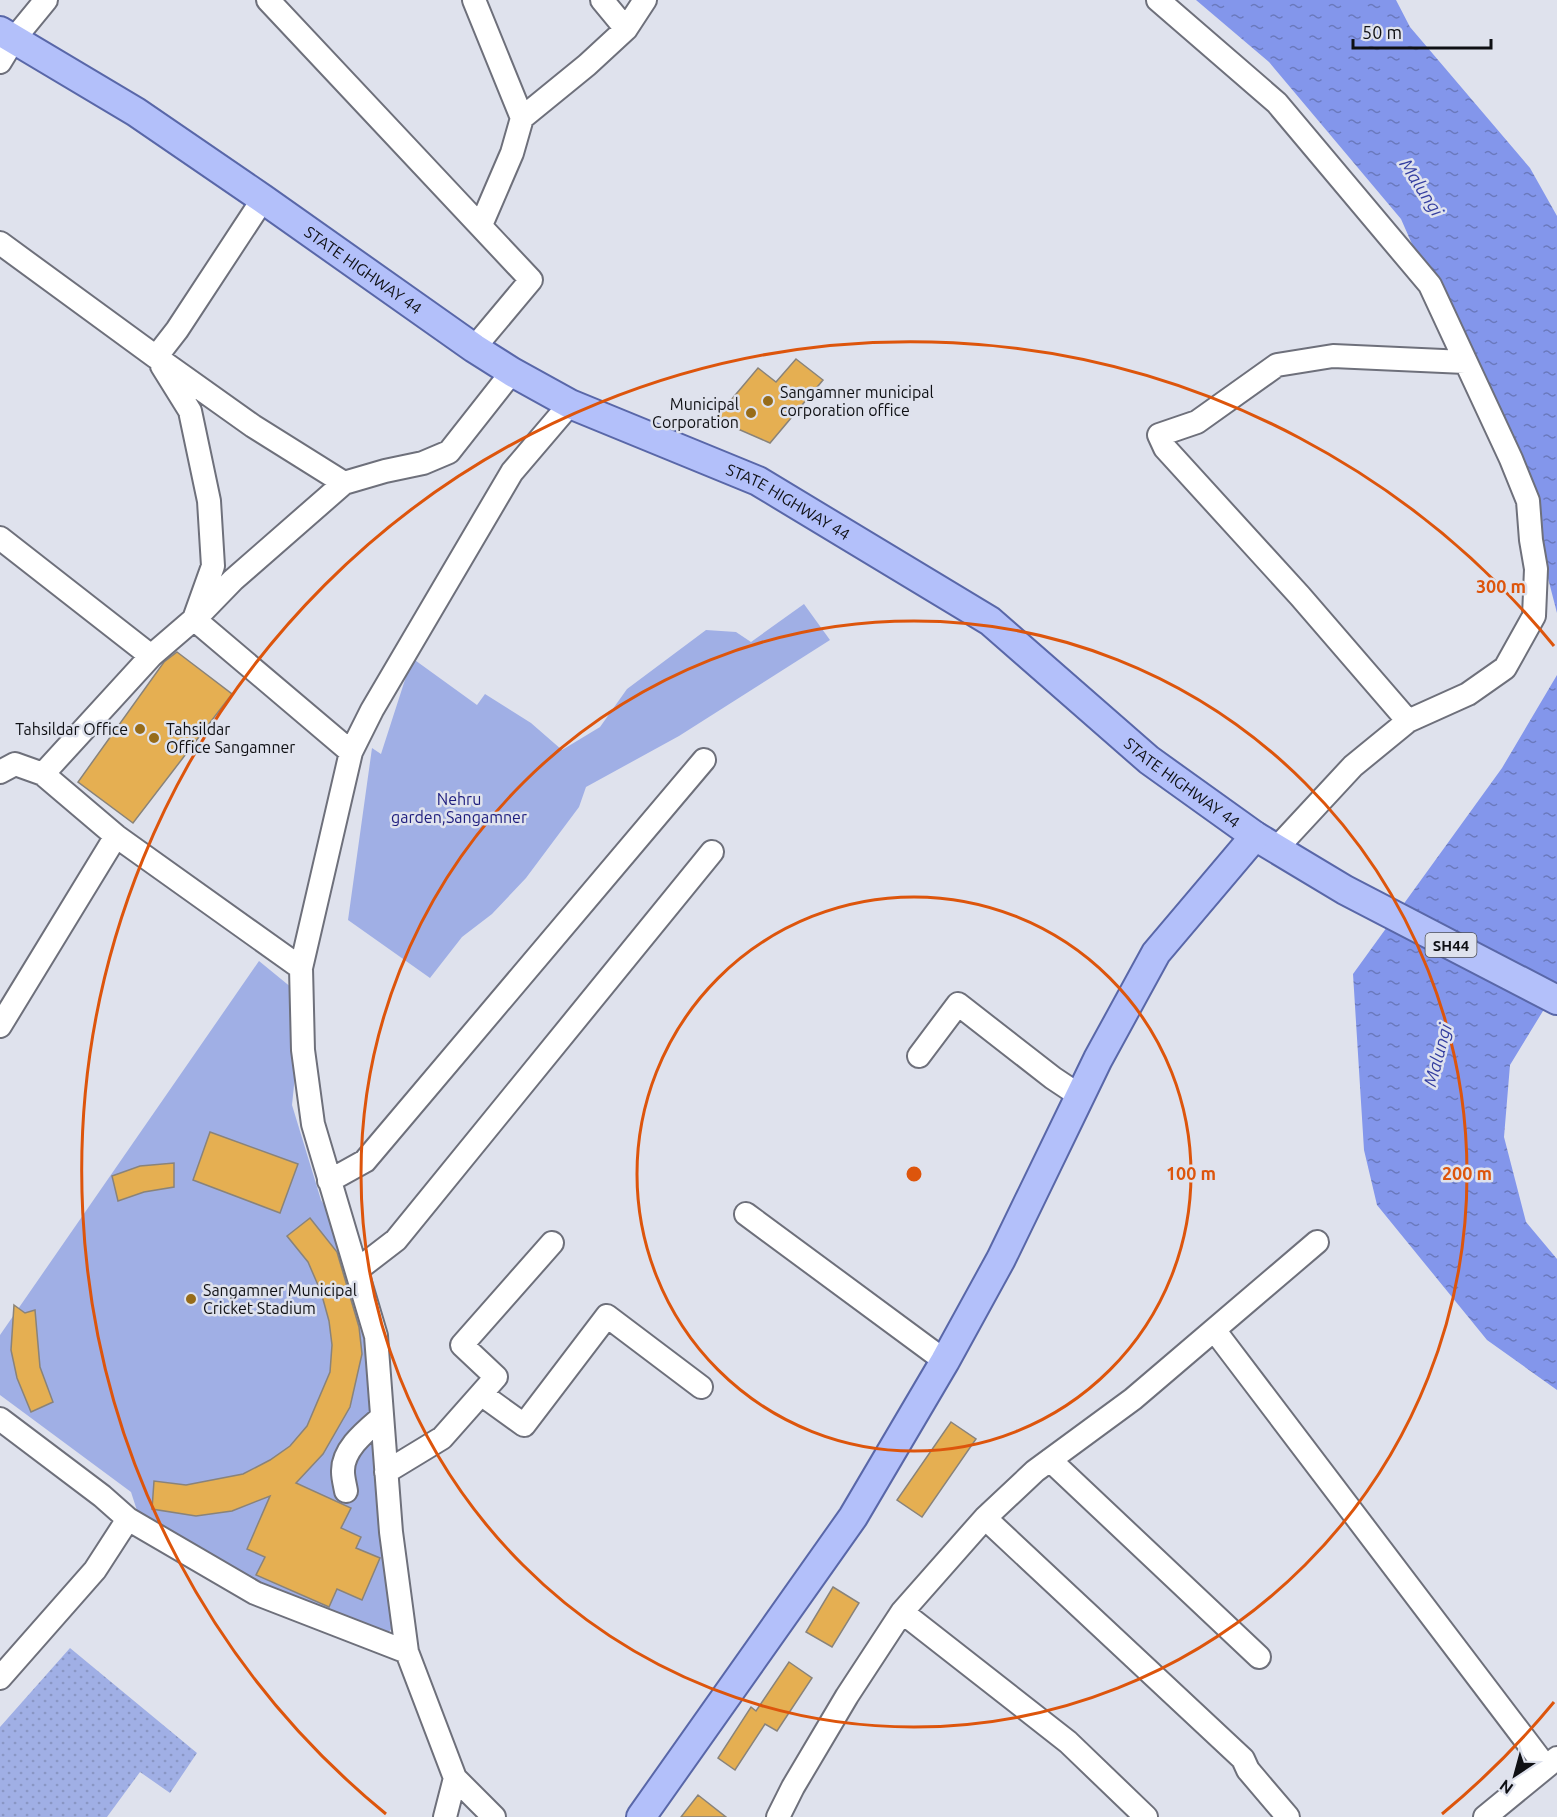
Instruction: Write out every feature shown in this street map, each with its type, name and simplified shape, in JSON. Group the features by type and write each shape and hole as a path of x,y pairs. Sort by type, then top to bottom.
{"main road":[{"name":"STATE HIGHWAY 44","path":"5,44 136,112 474,348 512,372 570,404 758,481 990,621 1149,760 1266,842 1345,890 1557,1000"},
{"path":"641,1817 853,1517 945,1361 1001,1259 1098,1059 1156,953 1266,842"}],"street":[{"path":"5,44 46,0"},
{"path":"268,0 531,280 474,348"},
{"path":"474,0 522,118"},
{"path":"602,0 626,29"},
{"path":"481,225 512,153 522,118 587,65 626,29 645,0"},
{"path":"1158,0 1277,103 1430,285 1511,459 1528,501 1530,540 1536,569 1534,616 1505,668 1468,694 1408,721 1266,842"},
{"path":"156,357 177,330 263,199"},
{"path":"0,243 253,426 344,483"},
{"path":"1408,721 1300,596 1165,448 1159,435 1197,422 1277,365 1334,356 1465,362"},
{"path":"156,357 190,411 209,501 213,566 195,619"},
{"path":"43,774 150,656 195,619 233,580 344,483 423,463 449,452 512,372"},
{"path":"494,1817 455,1778 407,1652 391,1532 376,1336 313,1124 303,1050 301,968 351,752 372,710 512,472 570,404"},
{"path":"0,538 150,656"},
{"path":"195,619 351,752"},
{"path":"329,1181 365,1161 704,760"},
{"path":"0,772 15,764 43,774 116,836 301,968"},
{"path":"0,1026 116,836"},
{"path":"357,1270 396,1240 712,852"},
{"path":"919,1056 958,1004 1053,1078 1080,1096"},
{"path":"746,1214 945,1361"},
{"path":"778,1817 793,1787 847,1696 902,1612 985,1518 1035,1471 1133,1399 1317,1242"},
{"path":"386,1472 442,1438 496,1377 462,1345 552,1243"},
{"path":"481,1394 524,1425 607,1316 701,1387"},
{"path":"1215,1331 1552,1762 1485,1817"},
{"path":"346,1491 342,1470 345,1458 360,1436 382,1417"},
{"path":"0,1419 102,1496 128,1519 255,1593 407,1652"},
{"path":"1050,1460 1258,1657"},
{"path":"985,1518 1243,1758 1248,1770 1288,1817"},
{"path":"0,1678 95,1570 128,1519"},
{"path":"902,1612 1068,1742 1146,1817"},
{"path":"446,1817 455,1778"}],"green space":[{"name":"Nehru garden,Sangamner","path":"804,604 830,640 679,736 586,787 579,807 526,878 492,914 462,937 430,978 348,920 372,748 381,754 412,658 477,705 485,694 531,723 562,750 600,727 627,689 706,630 736,632 751,642"},
{"name":"Sangamner Municipal Cricket Stadium","path":"259,961 303,997 292,1105 321,1200 331,1216 354,1281 368,1366 398,1621 382,1640 142,1526 131,1492 0,1395 0,1335"},
{"path":"70,1648 197,1753 170,1793 140,1772 107,1817 0,1817 0,1727"}],"water":[{"name":"Malungi","path":"1196,0 1396,0 1410,27 1530,168 1557,216 1557,613 1524,485 1456,344 1401,219 1269,62"},
{"name":"Malungi","path":"1557,675 1557,988 1510,1065 1504,1137 1526,1222 1557,1259 1557,1390 1487,1340 1377,1205 1364,1150 1353,974 1502,768"}],"building":[{"name":"Sangamner municipal corporation office","path":"796,359 823,380 770,443 715,419 758,368 776,382"},
{"name":"Tahsildar Office Sangamner","path":"177,652 232,694 133,823 78,782 164,662"},
{"path":"210,1132 298,1164 280,1213 193,1180"},
{"path":"174,1163 174,1187 144,1192 118,1201 112,1176 140,1166"},
{"path":"310,1218 337,1252 359,1327 362,1354 350,1407 323,1454 296,1483 351,1508 341,1528 361,1537 356,1548 380,1558 362,1600 337,1589 329,1607 256,1575 265,1557 247,1549 270,1496 232,1511 196,1516 152,1509 154,1481 186,1485 243,1474 290,1446 307,1426 330,1372 332,1345 329,1321 321,1292 308,1262 287,1236"},
{"path":"14,1305 25,1313 35,1310 40,1367 53,1402 31,1412 17,1378 11,1350"},
{"path":"951,1422 976,1439 922,1517 897,1500"},
{"path":"833,1587 859,1603 832,1647 806,1632"},
{"path":"789,1662 812,1678 777,1731 765,1724 735,1770 718,1758 751,1707 756,1711"},
{"path":"698,1795 726,1817 681,1817"}],"place":[{"name":"Sangamner municipal corporation office","path":"768,401"},
{"name":"Municipal Corporation","path":"751,413"},
{"name":"Tahsildar Office","path":"140,729"},
{"name":"Tahsildar Office Sangamner","path":"154,738"},
{"name":"Sangamner Municipal Cricket Stadium","path":"191,1299"}]}
